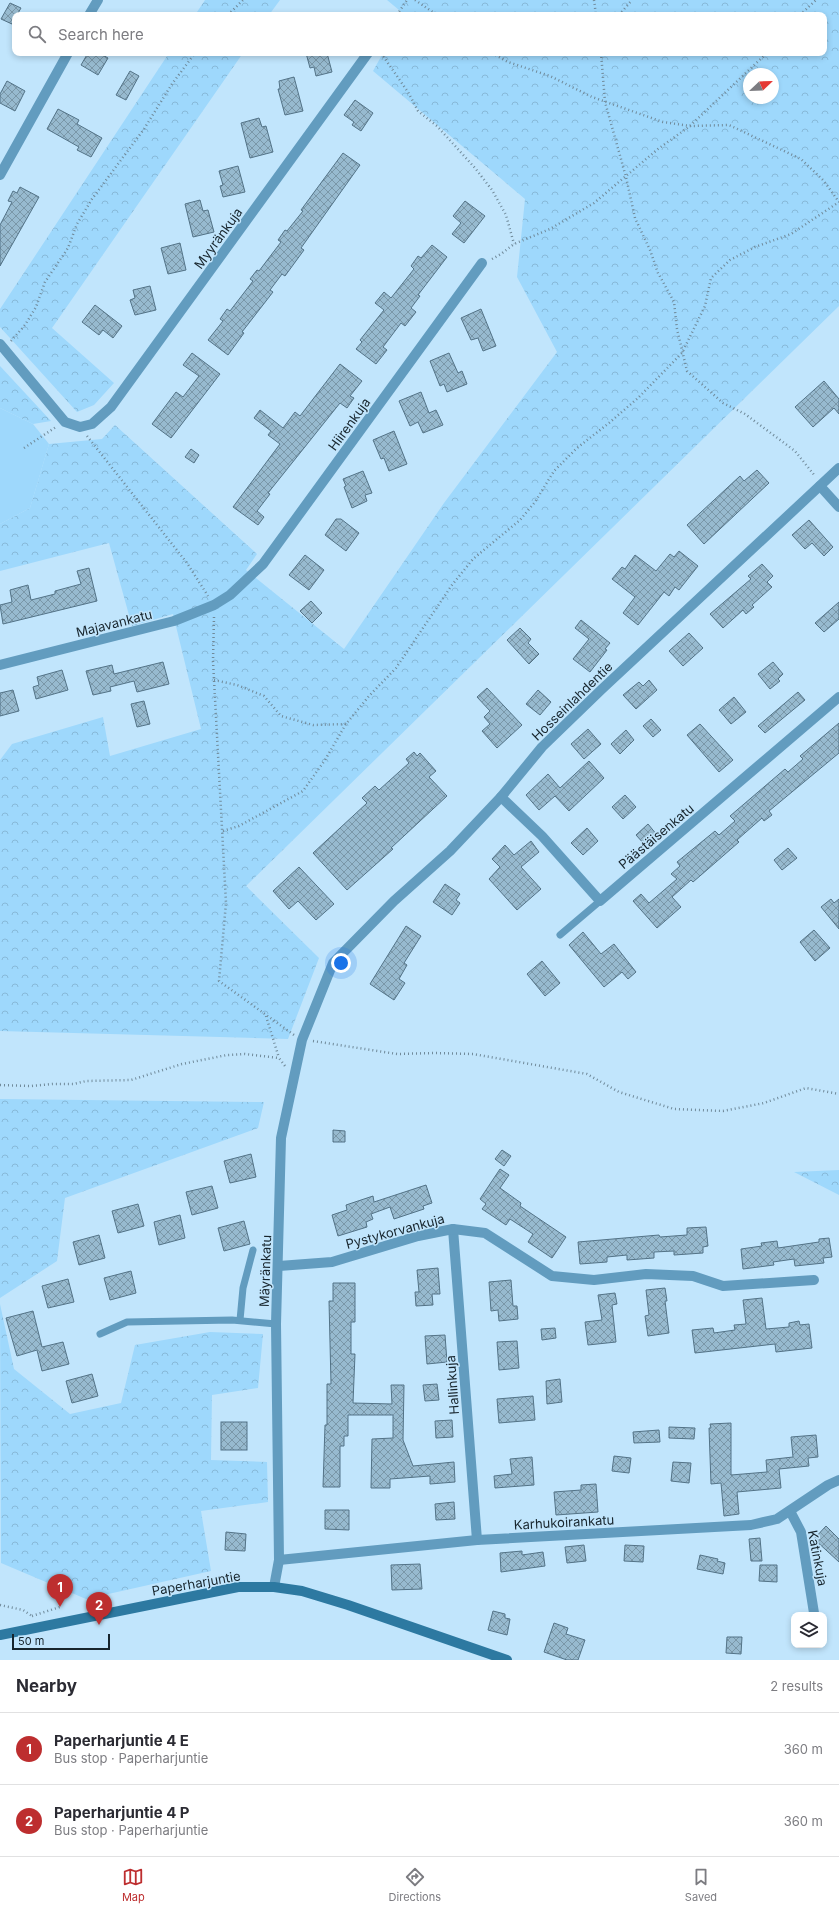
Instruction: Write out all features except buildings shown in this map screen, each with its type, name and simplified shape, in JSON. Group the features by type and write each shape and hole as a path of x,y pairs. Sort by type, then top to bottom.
{"street":[{"path":"91,12 98,0"},
{"path":"0,174 66,56"},
{"name":"Myyränkuja","path":"80,427 92,424 112,407 366,56"},
{"name":"Hiirenkuja","path":"230,595 263,564 482,263"},
{"path":"2,347 65,422 80,427"},
{"name":"Hosseinlahdentie","path":"333,963 394,901 450,851 501,797 553,736 839,468"},
{"path":"820,486 839,507"},
{"name":"Majavankatu","path":"0,665 174,621 214,605 230,595"},
{"name":"Päästäisenkatu","path":"600,901 839,698"},
{"path":"501,797 542,836 600,901"},
{"name":"Mäyränkatu","path":"274,1587 279,1560 276,1324 279,1266 281,1138 302,1040 333,963"},
{"name":"Pystykorvankuja","path":"279,1266 332,1262 418,1236 453,1229 485,1233 552,1276 594,1280 646,1274 693,1276 723,1286 814,1280"},
{"name":"Hallinkuja","path":"453,1229 477,1540"},
{"name":"Karhukoirankatu","path":"279,1560 477,1540 751,1525 777,1519 828,1485 839,1480"},
{"name":"Katinkuja","path":"790,1511 801,1532 814,1612"},
{"name":"Paperharjuntie","path":"0,1635 238,1587 274,1587 302,1591 348,1604 507,1660"}],"lane":[{"path":"560,935 600,901"},
{"path":"240,1320 243,1288 253,1250"},
{"path":"100,1334 127,1322 240,1320 276,1324"}],"path":[{"path":"231,12 243,0"},
{"path":"399,12 407,0"},
{"path":"415,0 433,12"},
{"path":"594,0 596,12"},
{"path":"622,12 632,0"},
{"path":"803,12 816,0"},
{"path":"2,347 25,325 36,307 45,282 68,248 78,224 92,200 144,129 172,84 193,56"},
{"path":"383,56 408,92 418,111 437,126 475,168 492,190 506,215 514,244"},
{"path":"223,831 240,826 303,791 325,760 346,724 369,696 396,668 448,590 473,559 520,520 535,502 554,471 577,448 610,423 638,398 682,353 705,306 712,278 730,260 755,248 791,234 839,202 824,181 801,159 730,125 690,126 663,122 605,102 550,76 508,62 497,56"},
{"path":"601,56 605,102 626,177 635,218 650,250 658,273 674,302 676,329 687,371 723,403 745,414 796,451 816,476 820,486"},
{"path":"482,263 501,254 514,244 550,229 594,203 658,149 690,126 764,56"},
{"path":"24,448 65,422"},
{"path":"80,427 187,564 214,605 214,680 226,903 219,981 266,1016 302,1040 397,1054 434,1052 473,1054 587,1074 619,1092 674,1110 723,1111 764,1104 806,1088 839,1094"},
{"path":"214,680 238,684 264,696 281,716 313,725 346,724"},
{"path":"266,1016 279,1058 294,1077"},
{"path":"0,1085 31,1086 74,1084 86,1081 131,1080 182,1064 227,1055 245,1054 279,1058"},
{"path":"0,1605 23,1610 32,1616"}],"green space":[{"path":"205,0 280,0 271,12 197,12"},
{"path":"387,0 839,0 839,306 246,886 319,958 288,1039 0,1031 0,760 12,744 103,717 110,756 201,729 173,614 132,626 109,543 0,571 0,524 30,508 49,444 102,439 115,425 257,554 246,570 344,649 444,503 557,352 517,277 525,199 373,71 381,56 827,56 827,12 401,12"},
{"path":"167,56 241,56 52,328 114,383 94,405 77,412 0,327 0,309"},
{"path":"0,366 51,421 33,424 0,408"},
{"path":"0,408 33,424 49,444 30,508 0,524"},
{"path":"0,1099 264,1102 258,1128 65,1198 57,1261 0,1298"},
{"path":"839,1170 839,1195 794,1172"},
{"path":"0,1304 14,1369 70,1414 121,1403 135,1345 210,1332 263,1334 258,1388 212,1395 211,1460 267,1462 268,1502 201,1511 211,1571 86,1599 1,1563"}],"place":[{"name":"Paperharjuntie 4 E","path":"60,1607"},
{"name":"Paperharjuntie 4 P","path":"99,1625"}]}
